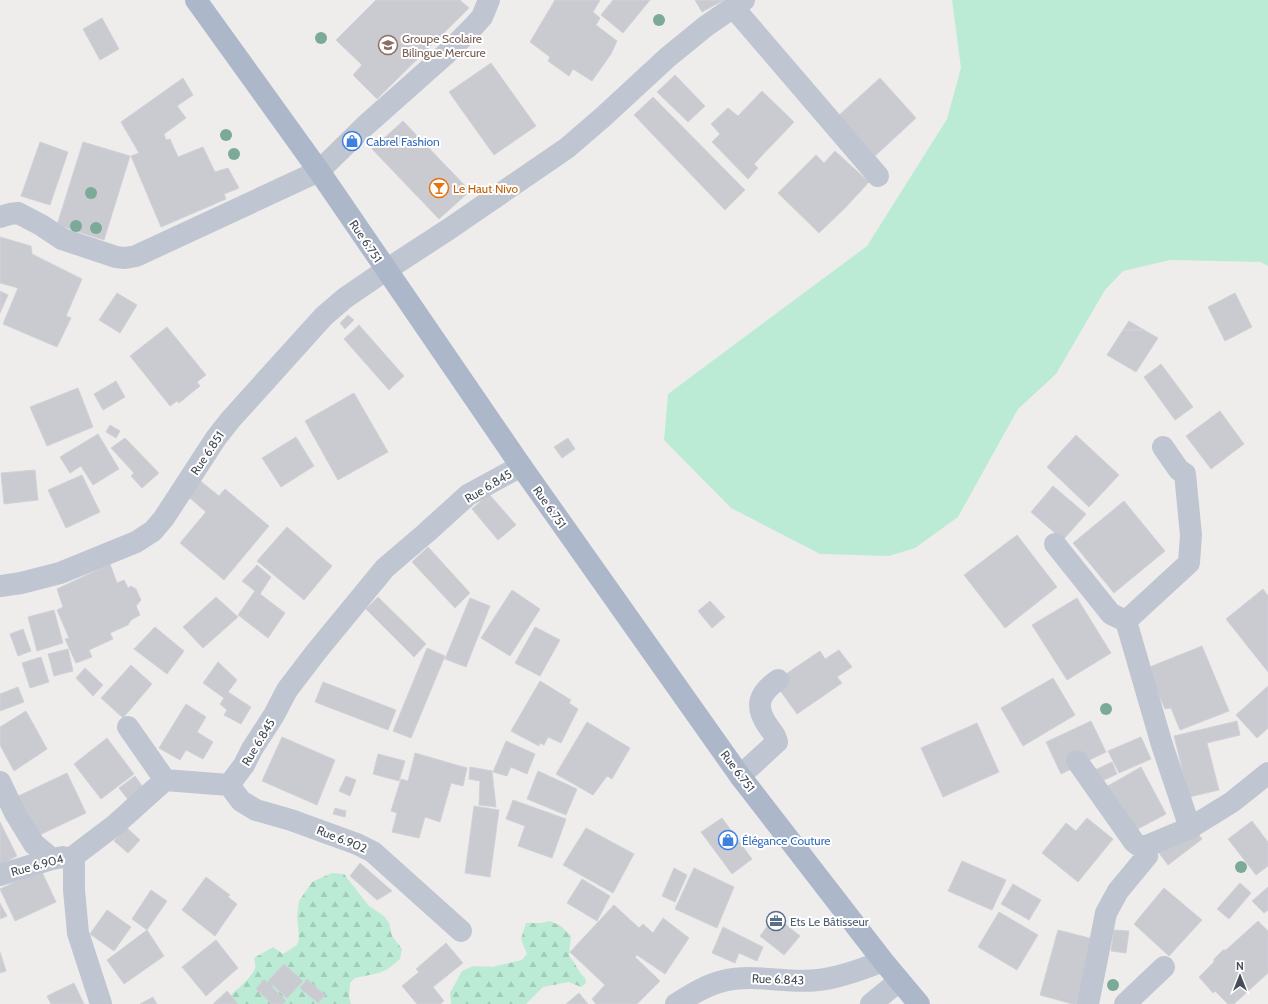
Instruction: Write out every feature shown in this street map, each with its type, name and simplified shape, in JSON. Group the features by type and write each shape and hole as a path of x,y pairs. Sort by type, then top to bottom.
{"main road":[{"name":"Rue 6.751","path":"196,0 319,171 521,466 740,776 883,962 919,1004"}],"street":[{"path":"0,218 10,214 18,214 41,225 62,239 116,257 125,258 136,256 319,171 366,125 446,54 474,26 482,17 489,0"},
{"path":"739,3 878,176"},
{"name":"Rue 6.851","path":"0,586 21,583 60,573 136,542 153,531 164,518 216,438 231,419 324,316 345,298 567,148 668,57 706,26 739,3"},
{"path":"1126,621 1189,563 1190,534 1184,474 1178,470 1163,447"},
{"name":"Rue 6.845","path":"229,785 244,765 287,690 384,568 468,495 521,466"},
{"path":"1055,544 1112,614 1126,621 1162,745 1190,828"},
{"path":"740,776 777,742 777,737 767,725 761,713 760,702 763,693 778,680"},
{"path":"128,727 165,780"},
{"path":"1077,761 1134,842 1142,848 1146,856 1118,891 1106,913 1088,1004"},
{"path":"1142,848 1190,828 1232,802 1268,773"},
{"path":"101,1004 78,933 74,890 74,856 115,824 165,780 229,785"},
{"path":"0,782 15,813 34,844 52,859"},
{"name":"Rue 6.902","path":"229,785 241,801 256,810 291,820 350,841 373,852 461,931"},
{"name":"Rue 6.904","path":"0,876 52,859 74,856"},
{"name":"Rue 6.843","path":"676,1004 693,993 723,981 745,978 791,981 818,980 861,970 883,962"},
{"path":"1125,1004 1164,967"},
{"path":"870,1004 899,981"}],"green space":[{"path":"952,0 1268,0 1268,266 1261,262 1170,260 1123,271 1105,290 1056,374 1018,409 958,517 915,548 889,556 820,554 731,508 664,440 668,394 867,246 947,119 961,68"},
{"path":"332,873 344,874 369,906 384,916 389,923 392,936 402,949 400,959 388,969 379,973 355,978 350,983 349,996 351,1004 222,1004 250,977 255,967 254,958 273,947 283,954 297,945 299,938 297,916 299,901 312,882"},
{"path":"550,921 561,926 571,936 569,956 585,978 586,983 581,987 569,982 543,987 526,1004 451,1004 450,993 462,971 473,966 492,967 522,960 527,954 521,939 526,923 541,923"}],"building":[{"path":"376,0 460,0 469,8 377,99 353,75 362,65 336,40"},
{"path":"555,0 600,0 593,12 600,18 596,25 617,41 611,54 592,81 573,69 569,76 548,61 550,57 530,42"},
{"path":"613,0 650,0 623,33 601,15"},
{"path":"695,0 724,0 702,12"},
{"path":"102,18 119,49 100,60 83,29"},
{"path":"491,63 536,126 494,155 449,92"},
{"path":"675,75 705,106 688,122 657,92"},
{"path":"183,78 193,95 177,106 186,118 164,134 166,140 170,139 178,157 203,147 215,172 228,168 239,188 224,194 226,199 161,227 131,156 139,153 121,122"},
{"path":"880,78 916,118 874,157 837,117"},
{"path":"762,91 794,122 754,164 758,168 748,179 712,142 720,134 711,124 728,108 738,116"},
{"path":"653,97 745,190 725,210 634,115"},
{"path":"403,121 470,191 439,219 372,149"},
{"path":"40,142 68,152 50,205 21,196"},
{"path":"83,142 130,156 104,240 57,225"},
{"path":"835,151 869,182 819,233 778,193 816,155 824,163"},
{"path":"0,237 31,246 32,254 82,279 66,316 71,318 57,347 3,324 18,288 0,283"},
{"path":"0,291 8,295 0,313"},
{"path":"117,293 137,305 120,333 99,320"},
{"path":"1235,293 1252,327 1225,341 1208,307"},
{"path":"348,315 354,320 345,329 340,323"},
{"path":"1129,321 1144,330 1123,330"},
{"path":"359,325 404,376 389,390 344,339"},
{"path":"167,327 206,375 197,382 200,386 179,403 177,401 170,406 130,356"},
{"path":"1123,330 1144,330 1158,338 1136,372 1107,355"},
{"path":"1161,364 1193,407 1175,420 1144,377"},
{"path":"116,381 125,397 103,410 94,394"},
{"path":"78,388 93,427 47,446 30,407"},
{"path":"354,393 388,452 338,480 305,421"},
{"path":"1220,411 1244,444 1211,469 1186,436"},
{"path":"110,425 120,431 116,438 106,432"},
{"path":"98,434 119,469 93,485 81,466 70,473 60,457"},
{"path":"1076,435 1119,475 1089,507 1047,467"},
{"path":"296,437 314,466 281,487 262,458"},
{"path":"125,438 159,473 142,488 131,476 134,473 111,448"},
{"path":"568,438 575,449 562,458 554,447"},
{"path":"35,470 38,500 4,504 1,473"},
{"path":"82,475 100,512 66,528 48,490"},
{"path":"193,475 219,496 225,489 269,526 224,580 180,543 206,512 183,492"},
{"path":"1053,486 1086,514 1063,540 1031,512"},
{"path":"489,494 516,525 498,540 472,509"},
{"path":"1124,501 1165,551 1114,593 1073,543"},
{"path":"287,527 332,566 304,600 257,561"},
{"path":"1017,535 1057,587 1005,628 964,575"},
{"path":"428,547 470,593 455,608 412,562"},
{"path":"110,564 117,583 124,580 128,588 131,586 136,589 141,600 136,606 140,615 131,620 128,625 110,633 113,639 89,650 92,657 76,663 65,639 69,638 57,610 63,607 57,589"},
{"path":"257,565 271,577 260,594 285,613 268,638 238,615 255,591 242,581"},
{"path":"1263,589 1268,596 1268,672 1226,619"},
{"path":"512,590 540,609 510,656 481,638"},
{"path":"216,597 238,617 203,648 183,627"},
{"path":"378,597 426,644 414,657 366,609"},
{"path":"470,598 490,606 466,667 445,659"},
{"path":"1077,598 1111,653 1067,680 1032,625"},
{"path":"710,601 725,617 712,628 698,611"},
{"path":"54,610 63,643 37,651 28,617"},
{"path":"155,627 184,651 167,674 134,649"},
{"path":"535,627 560,640 540,676 515,663"},
{"path":"23,629 31,651 18,656 10,634"},
{"path":"1202,646 1229,711 1180,730 1171,708 1165,709 1147,668"},
{"path":"427,648 445,656 411,738 393,731"},
{"path":"68,649 73,671 54,676 48,654"},
{"path":"839,650 852,667 837,677 842,683 797,714 774,682 820,651 825,659"},
{"path":"41,657 49,682 30,688 22,663"},
{"path":"218,662 237,680 228,692 251,707 241,724 224,715 227,710 220,704 224,698 203,683"},
{"path":"131,665 152,684 123,718 101,698"},
{"path":"85,668 103,685 93,696 76,678"},
{"path":"1053,678 1075,715 1023,746 1001,708"},
{"path":"540,681 571,700 569,703 578,709 561,743 548,737 544,745 540,743 539,746 511,731"},
{"path":"323,682 396,710 388,730 315,702"},
{"path":"1268,686 1268,728 1257,738 1236,715"},
{"path":"18,687 24,702 0,711 0,694"},
{"path":"186,704 206,717 197,732 213,742 203,759 186,750 180,760 159,748"},
{"path":"26,711 47,749 14,771 0,745 0,727"},
{"path":"1091,721 1106,752 1061,774 1046,742"},
{"path":"1237,721 1240,735 1207,743 1219,790 1189,797 1174,736"},
{"path":"587,722 630,748 612,779 607,776 593,795 556,774"},
{"path":"977,723 999,772 943,797 921,748"},
{"path":"282,737 335,760 317,805 262,781"},
{"path":"1141,737 1151,759 1119,773 1108,751"},
{"path":"107,738 134,774 101,799 74,764"},
{"path":"506,741 535,754 527,774 511,767 507,776 493,772"},
{"path":"415,753 467,768 463,786 451,783 440,822 425,817 419,838 392,832 397,813 391,811 401,779 408,781"},
{"path":"378,754 405,761 399,781 373,774"},
{"path":"1112,762 1117,774 1098,783 1093,771"},
{"path":"470,767 492,771 496,807 479,805 480,781 469,779"},
{"path":"1141,767 1166,814 1132,832 1106,787"},
{"path":"538,771 577,789 566,815 527,799"},
{"path":"67,773 86,813 31,839 12,799"},
{"path":"135,776 145,790 129,801 119,788"},
{"path":"346,776 356,780 350,796 339,791"},
{"path":"513,800 566,819 552,858 518,846 525,826 506,819"},
{"path":"474,806 499,810 490,877 465,873"},
{"path":"335,808 346,811 345,817 333,814"},
{"path":"722,818 752,859 732,874 701,832"},
{"path":"1087,818 1113,839 1078,882 1042,853 1066,823 1076,831"},
{"path":"1252,821 1268,842 1268,866 1256,875 1228,839"},
{"path":"0,822 17,856 0,865"},
{"path":"126,827 140,840 128,853 114,841"},
{"path":"586,828 634,854 613,893 563,865"},
{"path":"1194,828 1202,839 1168,865 1159,853"},
{"path":"962,861 1006,880 992,910 948,891"},
{"path":"360,863 392,891 377,900 350,876"},
{"path":"674,868 687,875 675,902 662,896"},
{"path":"694,868 734,887 717,928 675,909"},
{"path":"41,870 56,902 15,921 0,889"},
{"path":"206,877 230,895 228,897 237,904 215,936 182,910"},
{"path":"582,879 610,896 597,921 567,903"},
{"path":"1240,883 1251,893 1229,919 1217,909"},
{"path":"1013,884 1041,900 1029,920 1001,904"},
{"path":"1268,887 1268,910 1264,913 1252,901"},
{"path":"1164,888 1202,920 1169,956 1134,924"},
{"path":"151,890 167,901 147,930 132,919"},
{"path":"0,903 7,916 0,919"},
{"path":"614,905 639,928 643,924 653,933 663,918 689,938 665,974 637,955 635,957 660,981 637,1004 596,1004 592,999 605,985 570,952"},
{"path":"107,910 131,927 114,951 90,934"},
{"path":"999,912 1038,935 1017,970 978,947"},
{"path":"775,916 800,936 784,955 760,936"},
{"path":"1258,921 1268,931 1268,973 1234,1004 1228,1004 1215,991 1213,993 1199,977 1214,962 1214,959 1223,950 1226,950"},
{"path":"723,927 763,947 757,961 739,953 735,963 712,953"},
{"path":"147,930 164,956 124,984 107,960"},
{"path":"1058,930 1101,941 1084,1004 1072,1004 1040,995"},
{"path":"1114,930 1129,931 1126,953 1111,951"},
{"path":"216,940 238,968 206,996 182,967"},
{"path":"446,943 463,963 433,987 444,1001 440,1004 417,1004 402,986 419,972 416,969"},
{"path":"0,952 6,971 0,973"},
{"path":"284,964 303,981 287,998 268,981"},
{"path":"264,979 286,1001 283,1004 272,1004 256,989"},
{"path":"307,979 325,995 318,1003 300,988"},
{"path":"74,983 84,1004 51,1004 47,996"},
{"path":"227,991 238,1004 213,1004"},
{"path":"579,993 588,1004 566,1004"},
{"path":"153,997 157,1004 140,1004"}],"place":[{"name":"Groupe Scolaire Bilingue Mercure","path":"388,45"},
{"name":"Cabrel Fashion","path":"352,141"},
{"name":"Le Haut Nivo","path":"439,188"},
{"name":"Élégance Couture","path":"728,840"},
{"name":"Ets Le Bâtisseur","path":"776,921"}]}
